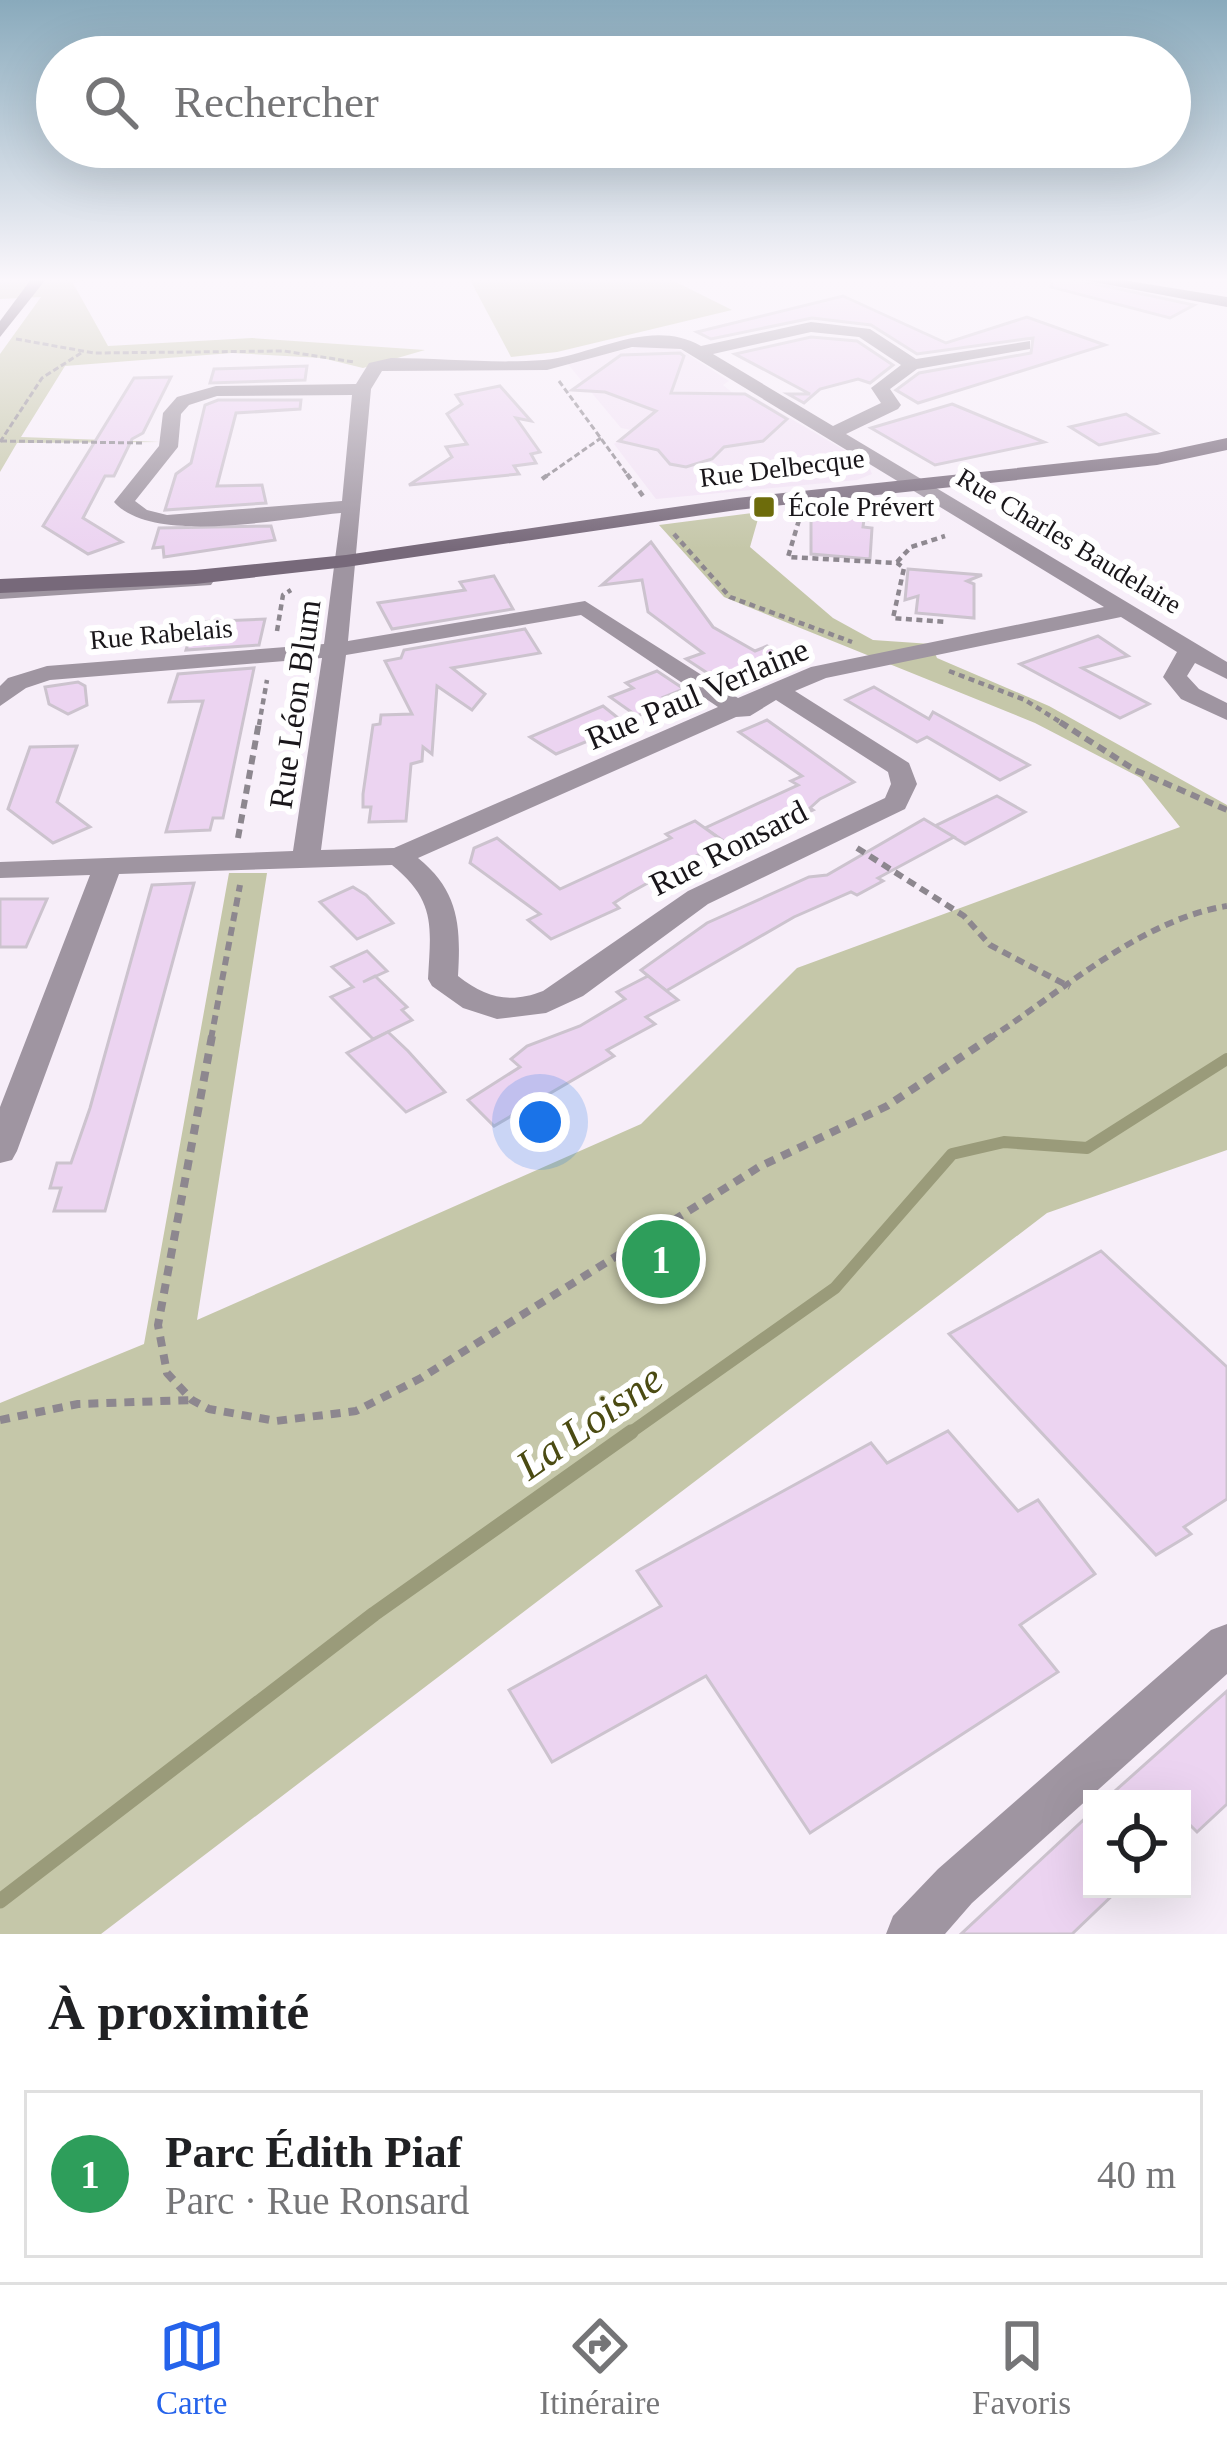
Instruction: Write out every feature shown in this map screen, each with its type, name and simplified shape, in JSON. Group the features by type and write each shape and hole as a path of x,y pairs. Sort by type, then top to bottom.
{"street":[{"path":"351,506 167,521 140,514 124,502 170,443 172,413 183,401 200,396 362,389 374,368"},
{"name":"Rue Charles Baudelaire","path":"727,368 837,431 1227,672"},
{"path":"837,431 885,412 892,405 880,388 907,368"},
{"name":"Rue Léon Blum","path":"306,857 346,561 362,389"},
{"name":"Rue Delbecque","path":"0,594 346,561 656,515 1157,459 1227,444"},
{"name":"Rue Delbecque","path":"0,594 297,577 346,561"},
{"name":"Rue Rabelais","path":"0,699 17,683 47,674 335,650 585,608 742,711"},
{"name":"Rue Paul Verlaine","path":"0,870 399,856 742,711 820,672 1124,610"},
{"name":"Rue Charles Baudelaire","path":"1190,650 1174,677 1190,694 1227,713"},
{"name":"Rue Ronsard","path":"399,856 437,886 446,909 442,980 461,997 497,1010 532,1007 566,992 673,913 896,803 904,784 900,768 781,692"},
{"path":"0,1151 108,866"},
{"path":"911,1934 955,1886 1227,1645"}],"path":[{"path":"0,441 52,368"},
{"path":"549,368 656,515 730,597 856,644"},
{"path":"542,479 601,438"},
{"path":"0,441 170,443"},
{"path":"803,509 788,557 897,563 904,568 892,618 984,624 999,638"},
{"path":"897,563 911,547 945,536"},
{"path":"297,577 283,596 272,655 158,1325 166,1373 192,1400 209,1409 276,1421 356,1411 440,1366 759,1167 887,1106 1151,933 1196,911 1227,907"},
{"path":"940,668 1024,700 1135,770 1227,810"},
{"path":"833,834 964,916 990,944 1071,988"},
{"path":"0,1420 78,1404 192,1400"}],"shaded area":[{"path":"571,368 709,368 729,381 723,385 740,399 754,397 868,464 872,474 857,480 656,499 614,444 631,430 621,428"}],"green space":[{"path":"0,368 64,368 21,437 160,442 17,443 0,472"},
{"path":"760,512 750,547 833,618 873,640 931,644 937,658 1049,706 1227,805 1227,1150 1047,1213 101,1934 0,1934 0,1403 144,1344 229,873 267,873 197,1320 641,1124 797,968 1180,827 1141,778 1035,723 724,597 659,525"}],"building":[{"path":"307,368 305,380 210,383 214,369"},
{"path":"602,368 680,368 671,393 745,394 787,419 763,441 724,447 712,459 686,467 670,464 658,450 619,441 656,411 605,392 572,390"},
{"path":"762,368 889,368 870,383 858,379 820,389 804,403 788,394 810,394"},
{"path":"946,368 1030,368 918,403 896,390 919,373"},
{"path":"171,377 143,433 132,439 114,476 105,476 83,518 122,542 88,554 43,526 134,378"},
{"path":"500,386 531,421 516,418 540,452 531,454 536,463 514,466 519,474 409,485 452,457 446,447 467,444 447,414 462,404 456,395"},
{"path":"218,400 301,400 300,409 236,413 217,486 262,485 266,503 165,510 176,474 191,463 205,405"},
{"path":"952,404 1044,442 935,465 871,428"},
{"path":"1126,414 1157,433 1099,445 1070,427"},
{"path":"811,515 864,519 863,527 872,528 870,559 811,554"},
{"path":"271,526 275,540 164,557 163,547 153,548 159,528"},
{"path":"651,542 713,627 755,651 767,646 801,664 759,682 737,670 715,678 686,659 703,653 648,612 642,580 602,585"},
{"path":"908,569 982,575 967,581 974,584 974,618 916,613 918,596 905,600"},
{"path":"494,576 513,609 392,629 378,603 465,590 460,582"},
{"path":"265,619 259,645 186,650 195,622"},
{"path":"525,629 540,653 452,668 485,694 472,710 437,686 432,754 423,747 422,761 411,764 406,821 369,822 371,807 363,807 363,794 373,725 380,724 381,715 412,714 385,661 401,658 404,650"},
{"path":"1098,636 1128,656 1082,668 1149,704 1120,718 1020,664"},
{"path":"254,668 223,818 213,818 210,830 166,832 203,701 169,702 178,674"},
{"path":"657,671 684,689 664,697 672,702 637,716 610,697 633,688 626,683"},
{"path":"78,682 85,686 87,705 68,714 49,704 45,687"},
{"path":"874,687 929,719 933,712 1029,765 1000,780 927,737 917,742 846,700"},
{"path":"603,706 627,725 556,754 530,737"},
{"path":"767,720 854,782 820,799 810,808 813,810 732,847 705,828 798,785 791,781 802,776 739,732"},
{"path":"77,746 57,802 90,827 53,843 8,809 30,747"},
{"path":"997,796 1025,812 965,844 935,826"},
{"path":"924,819 954,837 878,878 883,881 857,895 851,892 794,917 666,991 641,970 707,923 809,877 827,875"},
{"path":"695,821 723,841 614,903 619,908 551,939 528,920 540,914 470,863 474,848 497,838 560,889 671,838 666,834"},
{"path":"194,883 105,1211 54,1211 61,1188 50,1188 57,1163 71,1163 90,1108 152,885"},
{"path":"353,887 393,923 357,939 320,902"},
{"path":"0,899 47,899 26,947 0,947"},
{"path":"367,951 387,971 375,976 407,1007 402,1010 412,1020 373,1039 331,997 353,987 332,967"},
{"path":"648,976 678,1000 646,1017 655,1024 607,1050 614,1056 494,1126 468,1100 520,1067 511,1059 527,1046 580,1026 625,999 617,992"},
{"path":"388,1032 445,1092 406,1112 347,1053"},
{"path":"1101,1251 1227,1367 1227,1499 1184,1527 1191,1534 1156,1555 949,1334"},
{"path":"948,1431 1018,1511 1038,1500 1095,1574 1020,1625 1058,1672 810,1833 706,1676 552,1762 509,1690 661,1606 637,1571 871,1443 887,1463"},
{"path":"1227,1691 1227,1804 1197,1832 1191,1826 1191,1790 1116,1790"},
{"path":"1083,1820 1083,1898 1110,1898 1072,1934 961,1934"}],"waterway":[{"name":"La Loisne","path":"627,1435 835,1288 952,1154 1004,1142 1087,1148 1227,1059"},
{"name":"La Loisne","path":"0,1901 374,1614 631,1432"}],"place":[{"name":"École Prévert","path":"764,507"},
{"name":"Parc Édith Piaf","path":"661,1259"}]}
